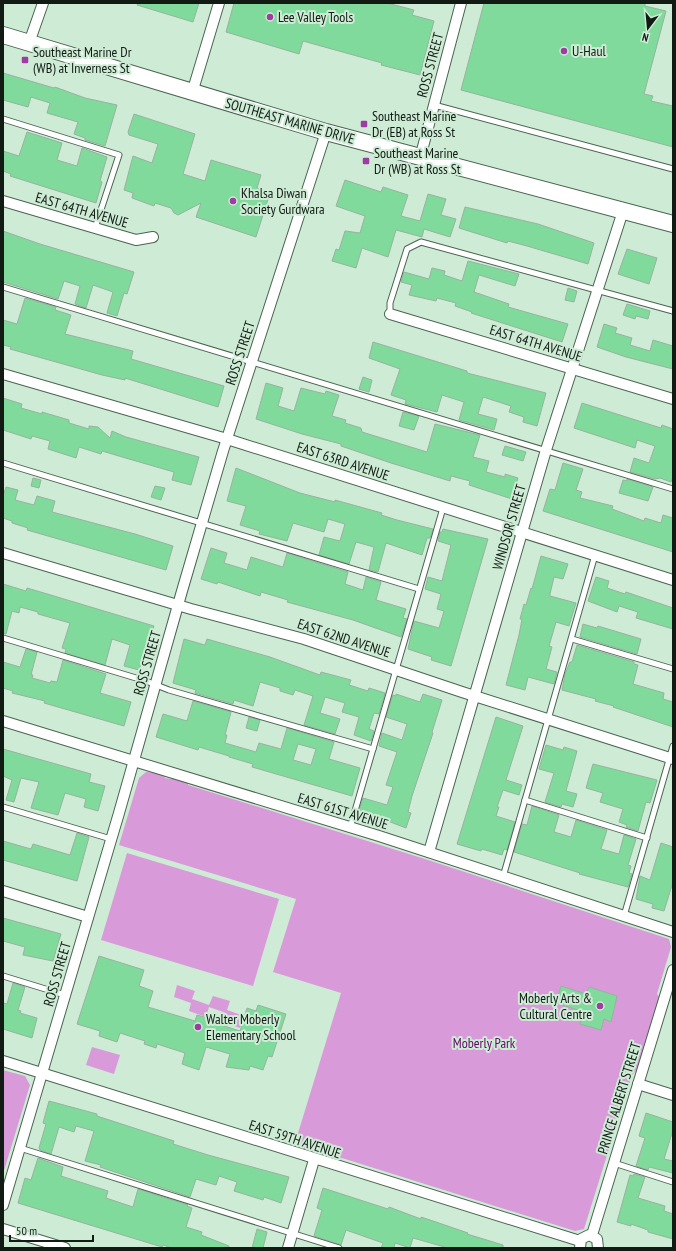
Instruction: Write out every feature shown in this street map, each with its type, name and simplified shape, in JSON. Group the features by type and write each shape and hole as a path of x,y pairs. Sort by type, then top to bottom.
{"main road":[{"name":"SOUTHEAST MARINE DRIVE","path":"3,35 326,132 673,224"}],"street":[{"path":"29,43 43,3"},
{"path":"192,93 219,3"},
{"name":"ROSS STREET","path":"420,158 462,3"},
{"name":"ROSS STREET","path":"3,1205 227,439 326,132"},
{"name":"EAST 64TH AVENUE","path":"3,201 136,240 153,237"},
{"name":"WINDSOR STREET","path":"429,852 546,450 623,211"},
{"name":"EAST 64TH AVENUE","path":"390,314 673,399"},
{"name":"EAST 63RD AVENUE","path":"3,374 227,439 673,580"},
{"name":"EAST 62ND AVENUE","path":"3,553 178,605 304,639 474,696 671,758"},
{"name":"EAST 61ST AVENUE","path":"3,721 429,852 673,932"},
{"path":"3,891 88,917"},
{"name":"PRINCE ALBERT STREET","path":"592,1235 673,970"},
{"name":"EAST 59TH AVENUE","path":"3,1061 580,1245"},
{"path":"638,1084 673,1095"},
{"path":"288,1248 314,1160"},
{"path":"3,1229 65,1248"},
{"path":"580,1245 583,1237 592,1235 598,1241 599,1248"}],"lane":[{"path":"434,105 673,169"},
{"path":"3,119 119,155 95,228"},
{"path":"390,314 390,303 407,248 421,242 673,310"},
{"path":"3,287 673,489"},
{"path":"3,463 419,589"},
{"path":"350,828 443,508"},
{"path":"504,877 595,555"},
{"path":"3,638 373,749"},
{"path":"572,639 673,669"},
{"path":"624,916 671,758 673,746"},
{"path":"525,800 647,838"},
{"path":"3,807 111,839"},
{"path":"3,976 65,995"},
{"path":"20,1148 339,1248"},
{"path":"614,1163 673,1182"}],"green space":[{"name":"Moberly Park","path":"146,772 163,773 165,778 171,779 175,776 187,781 188,785 425,859 669,939 671,947 657,994 660,998 658,1011 652,1018 654,1022 643,1060 638,1064 639,1068 632,1075 584,1229 575,1231 342,1158 338,1159 298,1147 295,1143 341,993 273,972 296,899 119,845 139,778"},
{"path":"127,853 279,899 253,986 101,940"},
{"path":"177,985 195,991 192,999 209,1005 213,996 230,1001 227,1010 244,1016 240,1028 223,1022 226,1013 209,1007 206,1017 189,1011 191,1003 174,997"},
{"path":"92,1047 120,1055 114,1074 86,1065"},
{"path":"3,1070 25,1076 30,1085 3,1174"}],"building":[{"path":"138,3 199,3 193,22 137,5"},
{"path":"234,3 387,3 414,10 412,15 434,21 420,75 381,65 382,63 303,41 299,54 226,32"},
{"name":"U-Haul","path":"484,3 645,3 645,6 666,11 644,94 653,96 651,101 673,106 673,147 461,90"},
{"path":"3,73 54,88 55,87 85,98 117,105 105,146 85,140 85,138 74,134 78,122 47,113 50,103 31,97 28,107 3,100"},
{"path":"134,114 195,134 183,174 205,181 211,160 261,175 257,188 270,193 256,237 196,217 201,203 178,215 174,213 171,208 155,203 154,206 132,198 133,193 124,190 133,156 152,163 158,144 129,135 128,132"},
{"path":"27,132 62,143 57,160 77,166 82,148 107,157 100,181 102,182 96,203 10,176 11,174 3,171 3,151 19,156"},
{"path":"345,180 381,192 383,187 408,195 401,216 420,221 428,194 446,199 441,215 456,219 450,237 424,229 422,237 396,230 388,257 362,248 356,268 332,261 336,249 339,250 345,231 360,233 365,216 336,206"},
{"path":"465,207 538,224 594,243 588,264 508,241 507,243 459,228"},
{"path":"3,231 40,244 134,272 127,294 124,293 117,316 107,313 113,292 93,285 86,308 75,304 80,286 64,281 58,299 3,282"},
{"path":"627,249 657,258 649,284 618,274"},
{"path":"468,261 519,274 515,286 479,275 474,292 509,304 508,307 568,324 562,342 471,313 472,312 455,306 456,303 437,298 436,301 409,295 412,285 401,282 404,272 429,279 432,268 445,271 444,275 462,281"},
{"path":"568,288 577,291 574,302 565,300"},
{"path":"25,298 56,307 55,310 71,315 65,334 133,351 131,359 224,386 218,407 125,378 125,380 102,375 10,349 11,347 3,345 3,320 17,324"},
{"path":"627,304 650,311 648,319 636,316 635,319 623,315"},
{"path":"604,324 617,328 615,333 632,338 630,345 650,351 653,340 673,346 673,369 626,357 597,347"},
{"path":"373,342 467,371 467,373 546,393 537,426 523,422 524,417 509,412 511,406 483,397 478,414 497,419 494,430 459,420 464,402 442,395 437,412 405,404 406,400 391,395 400,369 369,358"},
{"path":"363,377 372,380 369,392 359,389"},
{"path":"266,383 283,388 278,406 294,411 301,388 325,394 326,391 339,395 332,416 346,420 345,423 361,428 362,432 427,452 435,424 480,435 473,457 489,461 486,472 505,477 505,474 518,478 512,499 469,485 470,481 451,476 450,481 391,463 341,446 341,444 302,434 256,419"},
{"path":"3,398 22,404 21,408 42,414 42,412 69,420 69,423 89,429 89,426 98,427 110,438 112,431 126,437 199,457 191,485 172,480 174,472 102,451 101,454 79,447 76,458 48,449 50,441 32,436 31,439 3,430"},
{"path":"582,403 661,428 662,425 673,429 673,476 671,482 660,478 655,479 630,472 634,458 649,463 655,446 637,440 635,448 574,428"},
{"path":"403,412 419,416 414,430 399,426"},
{"path":"505,446 526,452 523,461 502,455"},
{"path":"563,463 583,469 576,490 582,492 580,498 613,506 612,509 644,521 645,518 661,523 663,515 673,518 673,552 543,511 550,489 555,490"},
{"path":"236,468 300,493 335,502 335,500 382,513 381,515 397,520 433,529 430,538 427,538 422,555 386,543 378,572 369,570 374,547 356,542 349,564 319,555 324,537 340,541 345,524 328,519 324,532 293,523 287,541 259,534 260,531 240,525 246,506 227,501"},
{"path":"33,478 41,480 39,488 31,486"},
{"path":"627,479 653,487 648,501 619,493 623,480 627,481"},
{"path":"155,486 165,488 161,500 151,497"},
{"path":"6,487 18,490 15,500 34,505 37,496 55,501 52,512 135,534 173,546 166,570 27,530 28,528 12,523 12,521 3,518 3,496"},
{"path":"443,529 488,539 451,666 431,660 432,657 408,649 414,621 439,628 444,611 437,609 441,594 425,589 428,577 442,581 451,545 438,541 440,532 442,532"},
{"path":"211,548 227,553 224,563 247,570 251,557 283,567 287,553 348,572 345,584 363,590 366,577 381,582 376,600 406,609 403,618 407,619 401,637 353,620 287,602 288,600 261,592 260,596 218,582 217,584 201,579"},
{"path":"541,556 568,564 563,579 554,577 550,596 576,603 569,626 556,622 549,646 552,647 546,669 557,672 554,684 528,677 525,690 506,685 519,635 522,619 520,619 524,604 526,605 531,588 532,589"},
{"path":"596,577 609,581 607,588 625,594 626,592 673,608 673,629 636,618 638,612 619,606 617,612 588,601"},
{"path":"3,584 26,591 27,588 154,626 139,670 124,666 130,645 112,639 105,665 65,653 66,649 62,648 70,623 20,607 19,613 12,611 6,634 3,633"},
{"path":"583,624 597,628 598,626 641,639 637,654 580,637"},
{"path":"184,639 205,645 207,639 270,657 320,675 321,672 351,680 349,685 368,691 369,688 385,693 379,714 374,713 369,729 374,731 371,741 354,735 359,717 342,712 345,703 325,697 320,713 340,719 335,734 304,725 313,696 295,690 293,695 280,691 280,688 260,682 253,706 234,700 233,704 195,693 196,690 173,683"},
{"path":"577,645 634,662 634,664 638,665 633,684 664,693 663,699 673,702 673,727 613,707 614,706 595,701 596,699 562,690 565,674 570,662 572,662"},
{"path":"26,649 37,652 31,675 33,675 32,678 50,683 51,681 57,682 63,660 106,674 100,693 131,702 124,726 44,703 45,701 12,693 13,691 3,688 3,662 20,667"},
{"path":"396,694 420,702 423,694 442,700 432,732 433,733 412,796 408,812 411,813 406,828 359,810 363,798 387,805 393,787 386,785 397,752 379,746 382,733 402,740 407,724 386,717 393,695 396,696"},
{"path":"193,701 231,712 225,735 227,735 225,743 256,752 259,743 281,749 287,728 334,742 329,759 360,768 352,796 252,767 253,764 229,756 199,747 198,750 156,737 163,714 187,721","holes":["298,744 316,749 311,765 293,760"]},
{"path":"249,717 260,720 257,731 246,728"},
{"path":"496,717 523,726 506,780 522,785 519,795 503,790 497,807 499,807 496,816 515,822 507,850 504,849 502,855 457,844"},
{"path":"546,745 563,750 564,747 577,751 566,791 577,794 573,807 562,804 561,807 545,802 554,773 539,769"},
{"path":"3,749 91,774 89,782 105,786 98,811 84,807 86,799 65,793 58,815 31,808 39,782 21,778 14,802 6,800 12,780 3,776"},
{"path":"593,764 657,780 650,803 646,802 638,831 626,827 627,825 619,822 623,809 600,802 603,793 586,788"},
{"path":"532,806 559,815 554,832 571,837 576,820 607,830 601,849 619,854 624,835 636,839 628,865 631,866 629,873 632,874 628,887 579,874 580,873 514,852 522,824 527,825"},
{"path":"77,833 89,837 77,881 3,860 3,841 31,849 33,844 70,855"},
{"path":"661,843 673,847 673,882 664,911 652,908 653,904 636,899 640,876 650,880"},
{"path":"3,918 61,934 53,961 23,955 25,947 3,941"},
{"path":"99,956 144,970 139,986 153,991 148,1007 195,1021 197,1015 215,1020 215,1023 240,1031 247,1008 256,1011 258,1005 286,1014 272,1057 268,1056 263,1070 250,1066 249,1070 226,1067 230,1054 206,1047 199,1070 182,1064 185,1053 157,1044 156,1048 144,1044 145,1041 120,1033 117,1042 99,1036 100,1031 77,1024"},
{"path":"13,983 25,987 18,1010 21,1011 20,1013 37,1018 32,1038 3,1029 3,1003 7,1004"},
{"name":"Moberly Arts & Cultural Centre","path":"561,986 586,994 589,987 617,996 611,1022 604,1019 601,1030 580,1024 584,1012 556,1003"},
{"path":"49,1101 97,1114 97,1116 174,1141 173,1144 289,1177 281,1203 264,1197 263,1200 234,1191 237,1182 219,1176 216,1185 196,1179 190,1197 100,1167 101,1165 85,1161 94,1131 76,1126 74,1132 59,1127 51,1154 40,1150 39,1148 46,1124 43,1123"},
{"path":"646,1113 673,1122 673,1130 664,1159 673,1161 673,1173 649,1167 648,1170 636,1166 645,1138 639,1136"},
{"path":"38,1158 63,1167 61,1176 108,1191 106,1198 133,1207 138,1189 188,1205 187,1206 192,1208 186,1227 202,1232 201,1235 229,1246 229,1248 172,1248 163,1245 162,1247 18,1203 25,1178 31,1180"},
{"path":"634,1174 645,1177 638,1198 665,1206 664,1211 673,1214 673,1239 648,1232 648,1230 631,1224 631,1226 617,1222 630,1175 633,1176"},
{"path":"323,1188 388,1209 389,1207 421,1219 421,1217 436,1222 468,1233 467,1234 503,1245 503,1248 448,1248 413,1238 410,1248 395,1243 394,1248 381,1248 383,1243 346,1230 341,1245 314,1236 322,1210 317,1208"},
{"path":"257,1229 267,1232 263,1248 252,1248"}],"place":[{"name":"Lee Valley Tools","path":"270,17"},
{"name":"U-Haul","path":"564,51"},
{"name":"Southeast Marine Dr (WB) at Inverness St","path":"25,60"},
{"name":"Southeast Marine Dr (EB) at Ross St","path":"364,124"},
{"name":"Southeast Marine Dr (WB) at Ross St","path":"366,161"},
{"name":"Khalsa Diwan Society Gurdwara","path":"233,201"},
{"name":"Moberly Arts & Cultural Centre","path":"600,1006"},
{"name":"Walter Moberly Elementary School","path":"198,1027"}]}
